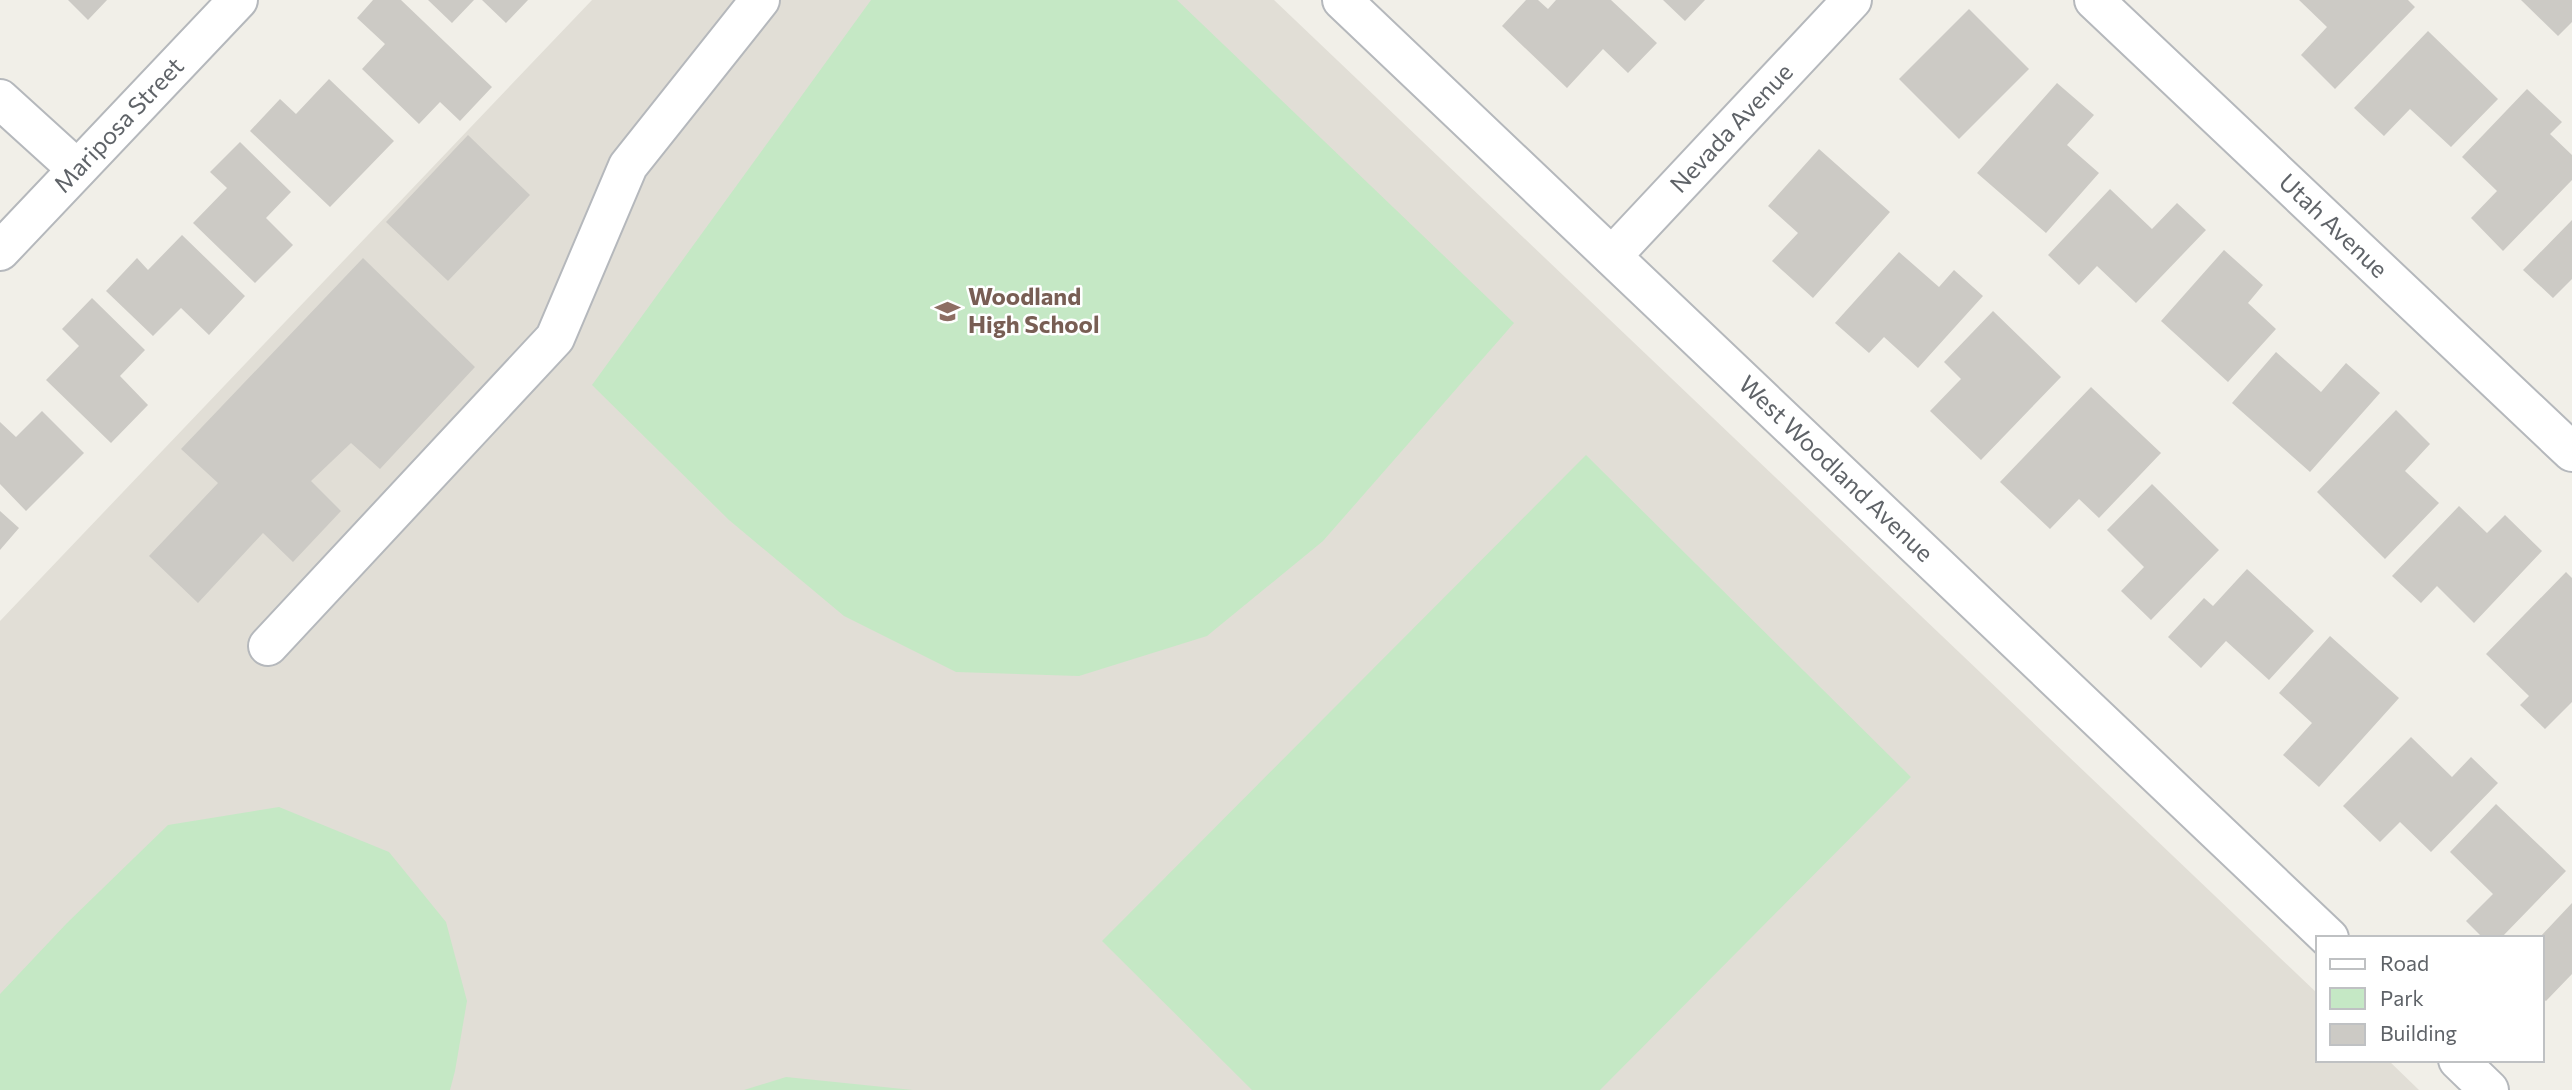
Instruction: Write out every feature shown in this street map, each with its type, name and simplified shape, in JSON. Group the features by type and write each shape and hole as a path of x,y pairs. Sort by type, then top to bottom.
{"street":[{"name":"Mariposa Street","path":"0,251 238,0"},
{"path":"268,646 555,338 628,166 760,0"},
{"name":"West Woodland Avenue","path":"1342,0 2327,936"},
{"name":"Nevada Avenue","path":"1612,256 1852,0"},
{"name":"Utah Avenue","path":"2094,0 2572,452"},
{"path":"0,99 77,169"},
{"path":"2460,1062 2489,1090"}],"shaded area":[{"name":"Woodland High School","path":"592,0 1274,0 2316,992 2316,1062 2390,1062 2419,1090 0,1090 0,621"}],"green space":[{"path":"871,0 1177,0 1514,323 1323,541 1207,636 1079,676 956,672 844,616 729,520 592,385"},
{"path":"1586,455 1911,777 1600,1090 1252,1090 1102,941"},
{"path":"279,807 389,852 446,922 467,1001 450,1090 0,1090 0,994 67,923 168,825"},
{"path":"786,1077 913,1090 744,1090"}],"building":[{"path":"68,0 107,0 88,20"},
{"path":"373,0 401,0 492,87 460,121 440,102 419,124 362,69 385,44 357,18"},
{"path":"428,0 474,0 452,23"},
{"path":"482,0 528,0 506,23"},
{"path":"1526,0 1538,0 1548,9 1556,0 1611,0 1657,43 1628,73 1603,49 1567,88 1502,26"},
{"path":"1663,0 1705,0 1685,21"},
{"path":"2299,0 2408,0 2415,7 2335,89 2301,55 2327,27"},
{"path":"2521,0 2572,0 2572,22 2558,36"},
{"path":"1969,9 2029,69 1959,139 1899,79"},
{"path":"2428,31 2498,99 2451,147 2410,109 2384,136 2354,108"},
{"path":"329,79 394,141 330,207 250,131 280,99 296,114"},
{"path":"2057,83 2094,115 2067,145 2099,173 2046,233 1977,173"},
{"path":"2527,89 2562,122 2550,134 2572,155 2572,180 2503,251 2471,218 2497,191 2462,157"},
{"path":"468,135 530,195 448,281 386,222"},
{"path":"240,142 291,192 266,218 293,245 255,283 193,223 227,188 210,172"},
{"path":"1819,149 1890,212 1813,298 1772,261 1798,233 1768,206"},
{"path":"2110,189 2152,229 2177,203 2206,230 2136,303 2097,266 2079,285 2048,255"},
{"path":"2572,220 2572,279 2553,298 2523,270"},
{"path":"182,235 245,296 209,335 181,308 153,336 106,291 137,258 148,270"},
{"path":"2224,250 2263,285 2248,303 2276,329 2228,382 2161,321"},
{"path":"1899,252 1939,287 1954,270 1983,296 1918,368 1884,337 1869,353 1835,323"},
{"path":"363,258 475,367 380,469 351,443 311,481 341,511 293,562 263,533 198,603 149,556 218,483 181,449"},
{"path":"92,298 145,350 120,376 148,405 111,443 46,380 79,346 62,329"},
{"path":"1993,311 2061,377 1981,460 1930,411 1961,379 1944,362"},
{"path":"2276,352 2321,392 2346,363 2380,393 2310,472 2232,403"},
{"path":"2091,387 2161,453 2099,518 2079,499 2050,529 2000,482"},
{"path":"2396,410 2430,444 2405,471 2439,503 2385,559 2317,492"},
{"path":"42,411 84,453 26,511 0,484 0,422 16,437"},
{"path":"2152,484 2219,550 2151,620 2121,591 2144,567 2107,530"},
{"path":"2459,506 2487,533 2505,515 2542,551 2474,623 2437,586 2421,603 2392,576"},
{"path":"0,511 19,528 0,550"},
{"path":"2247,569 2314,631 2269,680 2226,641 2201,668 2168,637 2204,598 2213,606"},
{"path":"2566,572 2572,578 2572,702 2545,729 2520,705 2529,696 2486,654"},
{"path":"2330,636 2399,698 2319,787 2283,755 2312,723 2279,693"},
{"path":"2411,737 2452,777 2471,757 2498,783 2431,852 2400,822 2380,842 2343,806"},
{"path":"2496,804 2566,871 2503,936 2481,936 2466,921 2493,894 2450,852"},
{"path":"2572,903 2572,974 2546,1001 2544,936 2541,936"}],"place":[{"name":"Woodland High School","path":"948,311"}]}
